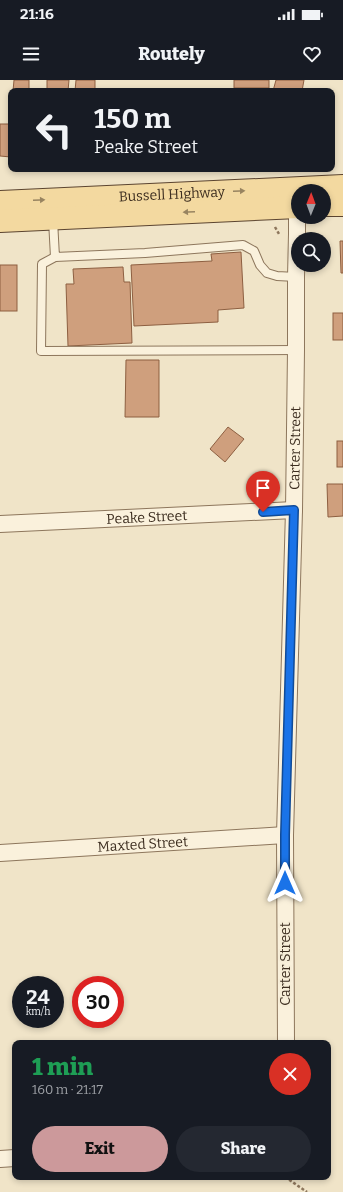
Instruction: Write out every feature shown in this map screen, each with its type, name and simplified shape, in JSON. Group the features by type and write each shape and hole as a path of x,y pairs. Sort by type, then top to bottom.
{"main road":[{"name":"Bussell Highway","path":"331,190 343,186"},
{"name":"Bussell Highway","path":"0,202 291,201"},
{"name":"Bussell Highway","path":"0,221 53,219 291,201"},
{"path":"331,205 343,205"}],"street":[{"name":"Carter Street","path":"286,1040 285,835 294,510 297,224"},
{"name":"Peake Street","path":"0,524 294,510"},
{"name":"Maxted Street","path":"0,853 285,835"},
{"path":"0,1159 12,1158"}],"lane":[{"path":"53,219 55,257"},
{"path":"296,277 277,276 267,273 260,265 254,251 244,245 145,253 55,257 42,264 41,351 296,350"}],"path":[{"path":"289,1180 306,1192"}],"building":[{"path":"14,80 29,80 29,88 13,88"},
{"path":"47,80 69,80 68,88 47,88"},
{"path":"76,80 95,80 95,88 75,88"},
{"path":"234,80 269,80 269,88 234,88"},
{"path":"276,80 304,80 303,88 274,88"},
{"path":"0,124 8,124 8,157 0,156"},
{"path":"340,241 343,241 343,273 341,273"},
{"path":"241,252 244,308 218,310 218,322 134,326 131,265 212,261 211,254"},
{"path":"0,265 17,265 17,311 0,311"},
{"path":"123,267 124,282 130,282 132,343 68,346 66,284 74,284 73,269"},
{"path":"333,313 343,313 343,340 333,340"},
{"path":"126,360 159,360 159,417 125,417"},
{"path":"228,427 244,439 225,462 210,449"},
{"path":"337,441 343,441 343,467 337,467"},
{"path":"327,484 343,484 343,516 328,517"}],"route":[{"path":"263,512 294,510 285,883"}]}
